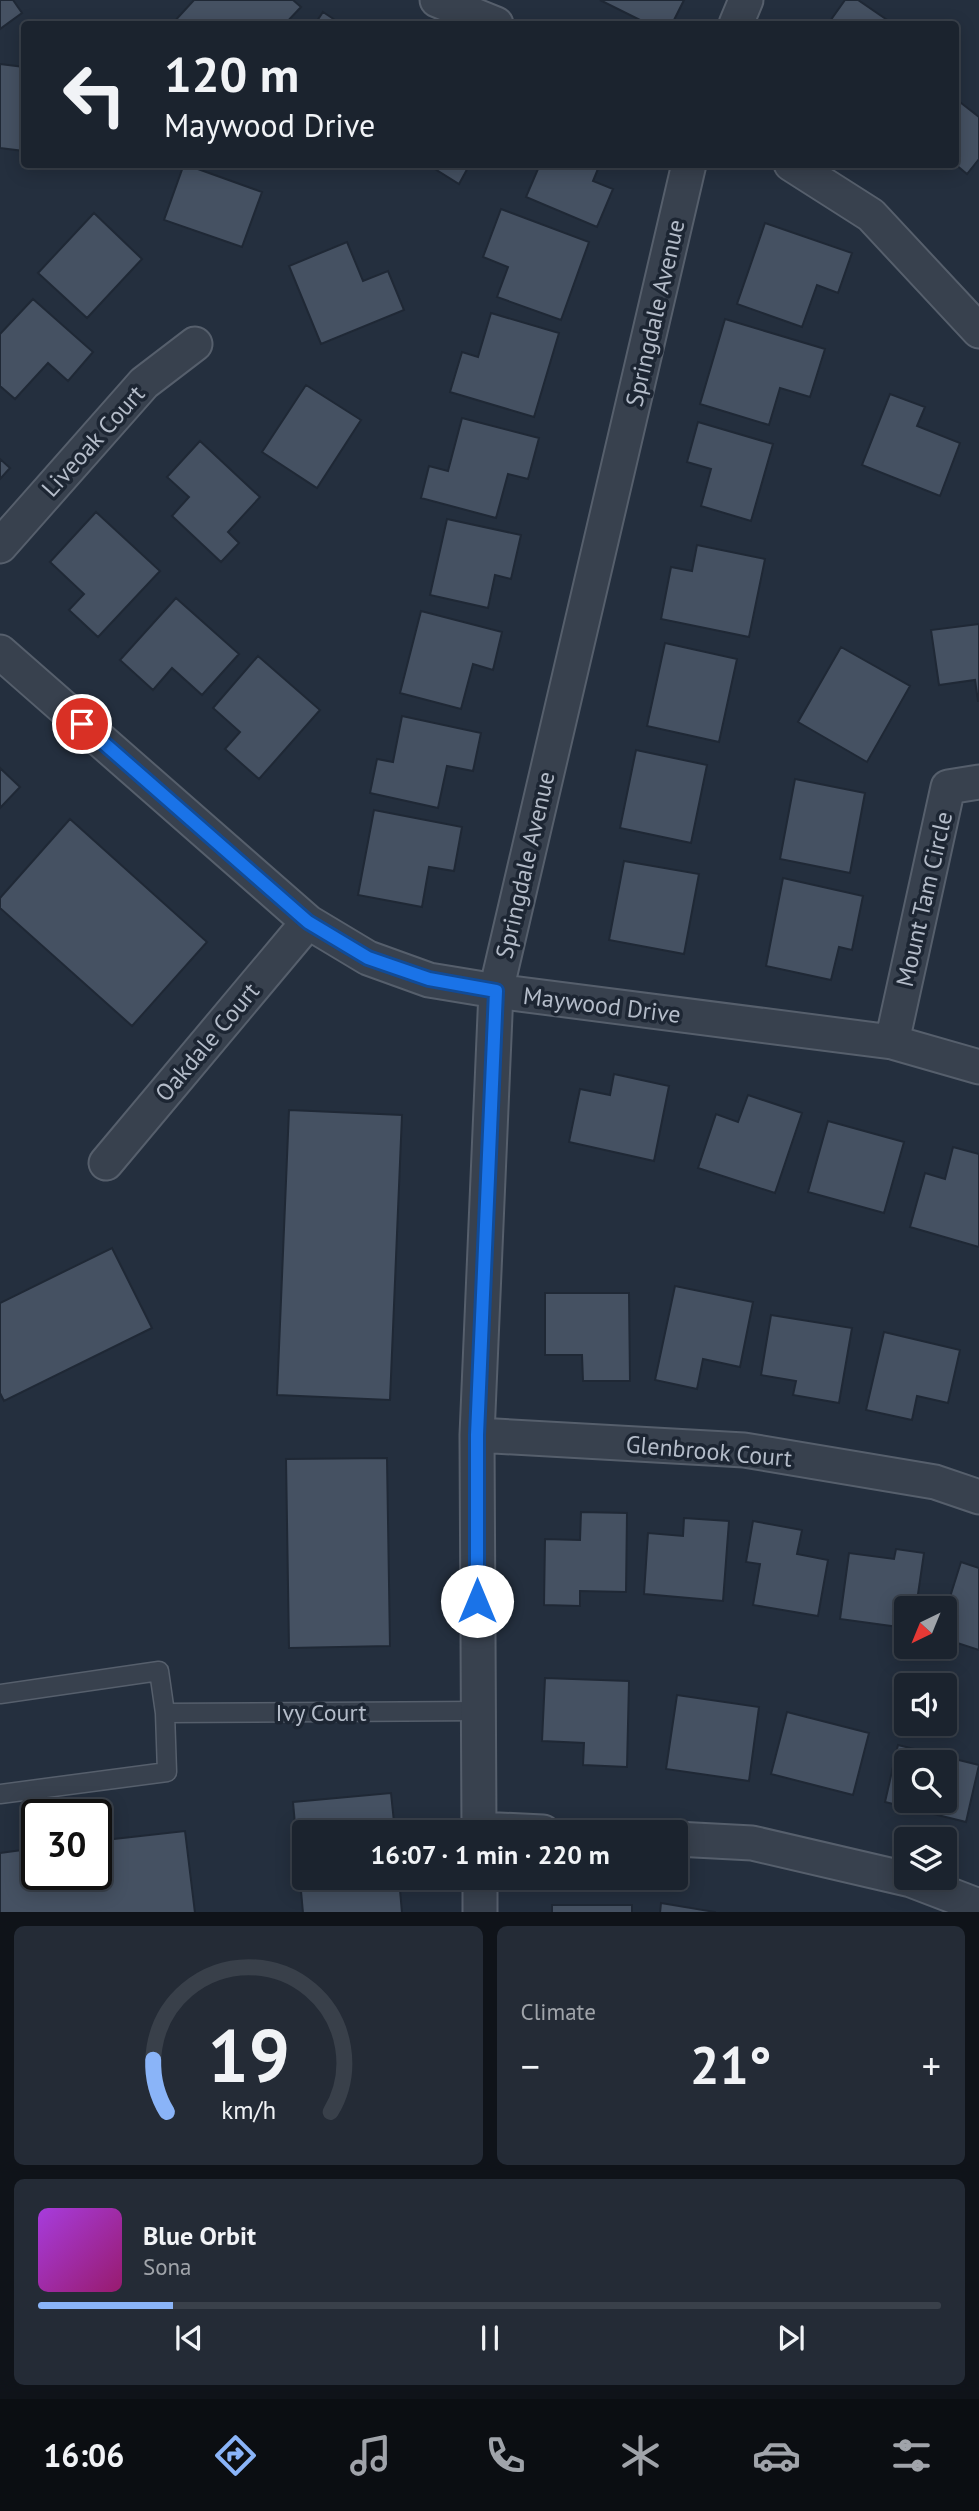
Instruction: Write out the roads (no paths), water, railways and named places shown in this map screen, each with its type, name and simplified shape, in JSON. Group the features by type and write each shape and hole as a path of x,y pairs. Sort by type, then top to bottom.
{"street":[{"path":"437,0 489,21"},
{"path":"737,21 746,0"},
{"name":"Springdale Avenue","path":"479,1820 477,1435 496,991 688,168"},
{"path":"796,168 871,215 979,331"},
{"name":"Liveoak Court","path":"0,546 144,383 195,344"},
{"name":"Maywood Drive","path":"0,652 308,922 368,958 429,979 496,991 892,1042 979,1067"},
{"name":"Mount Tam Circle","path":"892,1042 948,787 979,782"},
{"name":"Oakdale Court","path":"106,1163 308,922"},
{"name":"Glenbrook Court","path":"477,1435 744,1450 935,1482 979,1497"},
{"path":"688,1840 752,1843 911,1880 979,1906"},
{"path":"480,1890 480,1912"}],"lane":[{"path":"0,1694 159,1671 165,1713 167,1772 0,1794"},
{"name":"Ivy Court","path":"165,1713 478,1711"}]}
